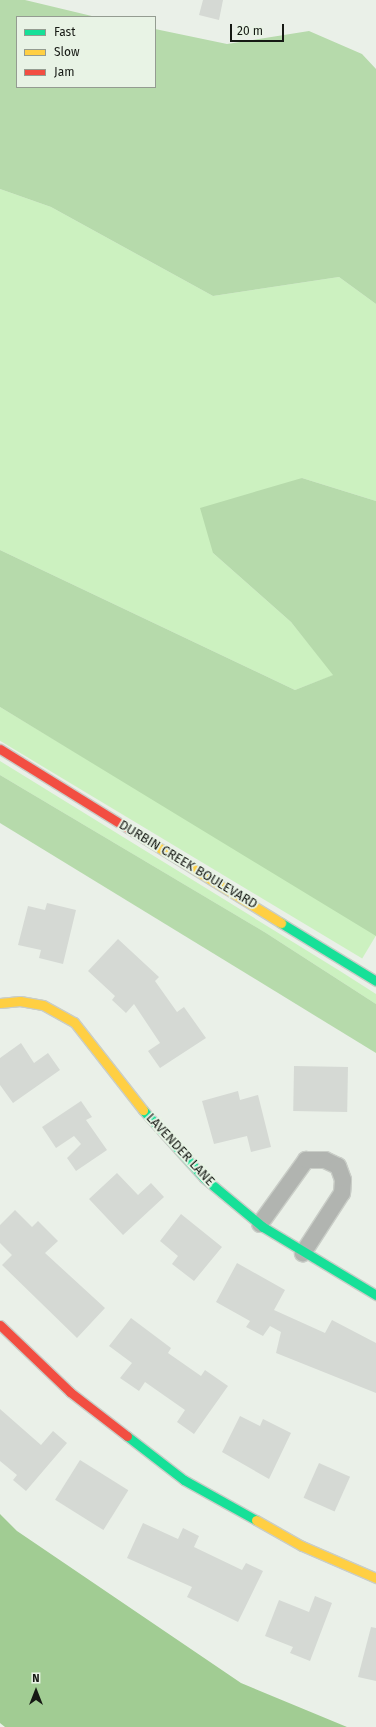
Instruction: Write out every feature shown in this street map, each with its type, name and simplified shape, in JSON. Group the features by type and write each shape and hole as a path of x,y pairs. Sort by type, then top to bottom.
{"street":[{"name":"DURBIN CREEK BOULEVARD","path":"0,749 376,980"},
{"name":"LAVENDER LANE","path":"0,1003 20,1001 44,1004 74,1022 163,1136 204,1178 260,1224 303,1253 376,1296"},
{"path":"260,1224 306,1160 325,1160 338,1166 343,1180 342,1193 303,1253"},
{"path":"0,1325 70,1392 184,1480 302,1546 376,1578"}],"shaded area":[{"path":"0,0 25,0 92,16 16,16 16,88 156,88 156,29 227,44 309,31 362,54 376,69 376,304 339,277 213,296 51,207 0,189"},
{"path":"0,189 51,207 213,296 339,277 376,304 376,501 302,478 213,553 291,622 334,675 295,690 0,550"},
{"path":"302,478 376,501 376,936 0,707 0,550 295,690 333,675 291,622 213,553 200,508"},
{"path":"0,707 376,933 376,936 362,958 0,741"},
{"path":"0,761 376,994 376,1004 266,933 0,775"},
{"path":"0,775 266,933 376,1004 376,1053 0,823"},
{"path":"0,1514 17,1531 241,1683 347,1727 5,1727 0,1723"}],"building":[{"path":"203,0 223,0 219,20 199,15"},
{"path":"47,903 76,910 63,964 39,958 41,950 18,945 28,906 45,910"},
{"path":"118,939 159,977 155,981 177,1012 184,1007 206,1038 160,1068 148,1051 160,1043 134,1004 126,1013 112,1000 115,996 88,971"},
{"path":"21,1043 34,1063 48,1053 60,1070 13,1103 0,1085 0,1058"},
{"path":"294,1066 348,1067 347,1112 293,1111"},
{"path":"238,1091 240,1100 258,1095 271,1147 251,1152 247,1136 214,1144 202,1101"},
{"path":"81,1101 92,1117 86,1120 107,1150 76,1171 67,1158 81,1144 74,1136 56,1148 42,1127"},
{"path":"117,1173 138,1195 151,1183 164,1197 123,1235 89,1199"},
{"path":"15,1210 32,1227 38,1221 58,1241 45,1253 105,1308 77,1338 2,1265 12,1255 0,1243 0,1225"},
{"path":"181,1214 222,1247 194,1281 172,1264 178,1256 160,1241"},
{"path":"237,1263 285,1290 274,1310 325,1333 332,1320 376,1343 376,1393 276,1353 281,1332 270,1326 263,1336 246,1327 250,1321 216,1302"},
{"path":"131,1318 171,1348 168,1353 201,1376 205,1370 228,1386 194,1434 177,1422 185,1410 145,1382 139,1391 120,1378 132,1363 109,1346"},
{"path":"0,1409 41,1445 53,1431 67,1443 26,1491 13,1480 17,1475 0,1461"},
{"path":"240,1416 260,1426 263,1419 291,1433 269,1479 222,1452"},
{"path":"80,1460 128,1490 103,1530 55,1500"},
{"path":"319,1463 350,1477 335,1512 304,1498"},
{"path":"143,1523 178,1539 183,1528 199,1536 194,1547 242,1570 246,1563 263,1571 238,1622 187,1597 192,1587 127,1558"},
{"path":"315,1596 332,1603 310,1661 290,1653 293,1647 265,1636 279,1600 309,1612"},
{"path":"371,1627 376,1628 376,1681 358,1677"}],"traffic: fast":[{"path":"281,923 376,981"},
{"path":"143,1110 204,1178 263,1227 376,1295"},
{"path":"127,1436 184,1480 256,1520"}],"traffic: slow":[{"path":"145,839 281,923"},
{"path":"0,1003 20,1001 43,1005 74,1022 143,1110"},
{"path":"256,1520 302,1546 376,1578"}],"traffic: jam":[{"path":"0,749 145,839"},
{"path":"0,1325 70,1392 127,1436"}]}
